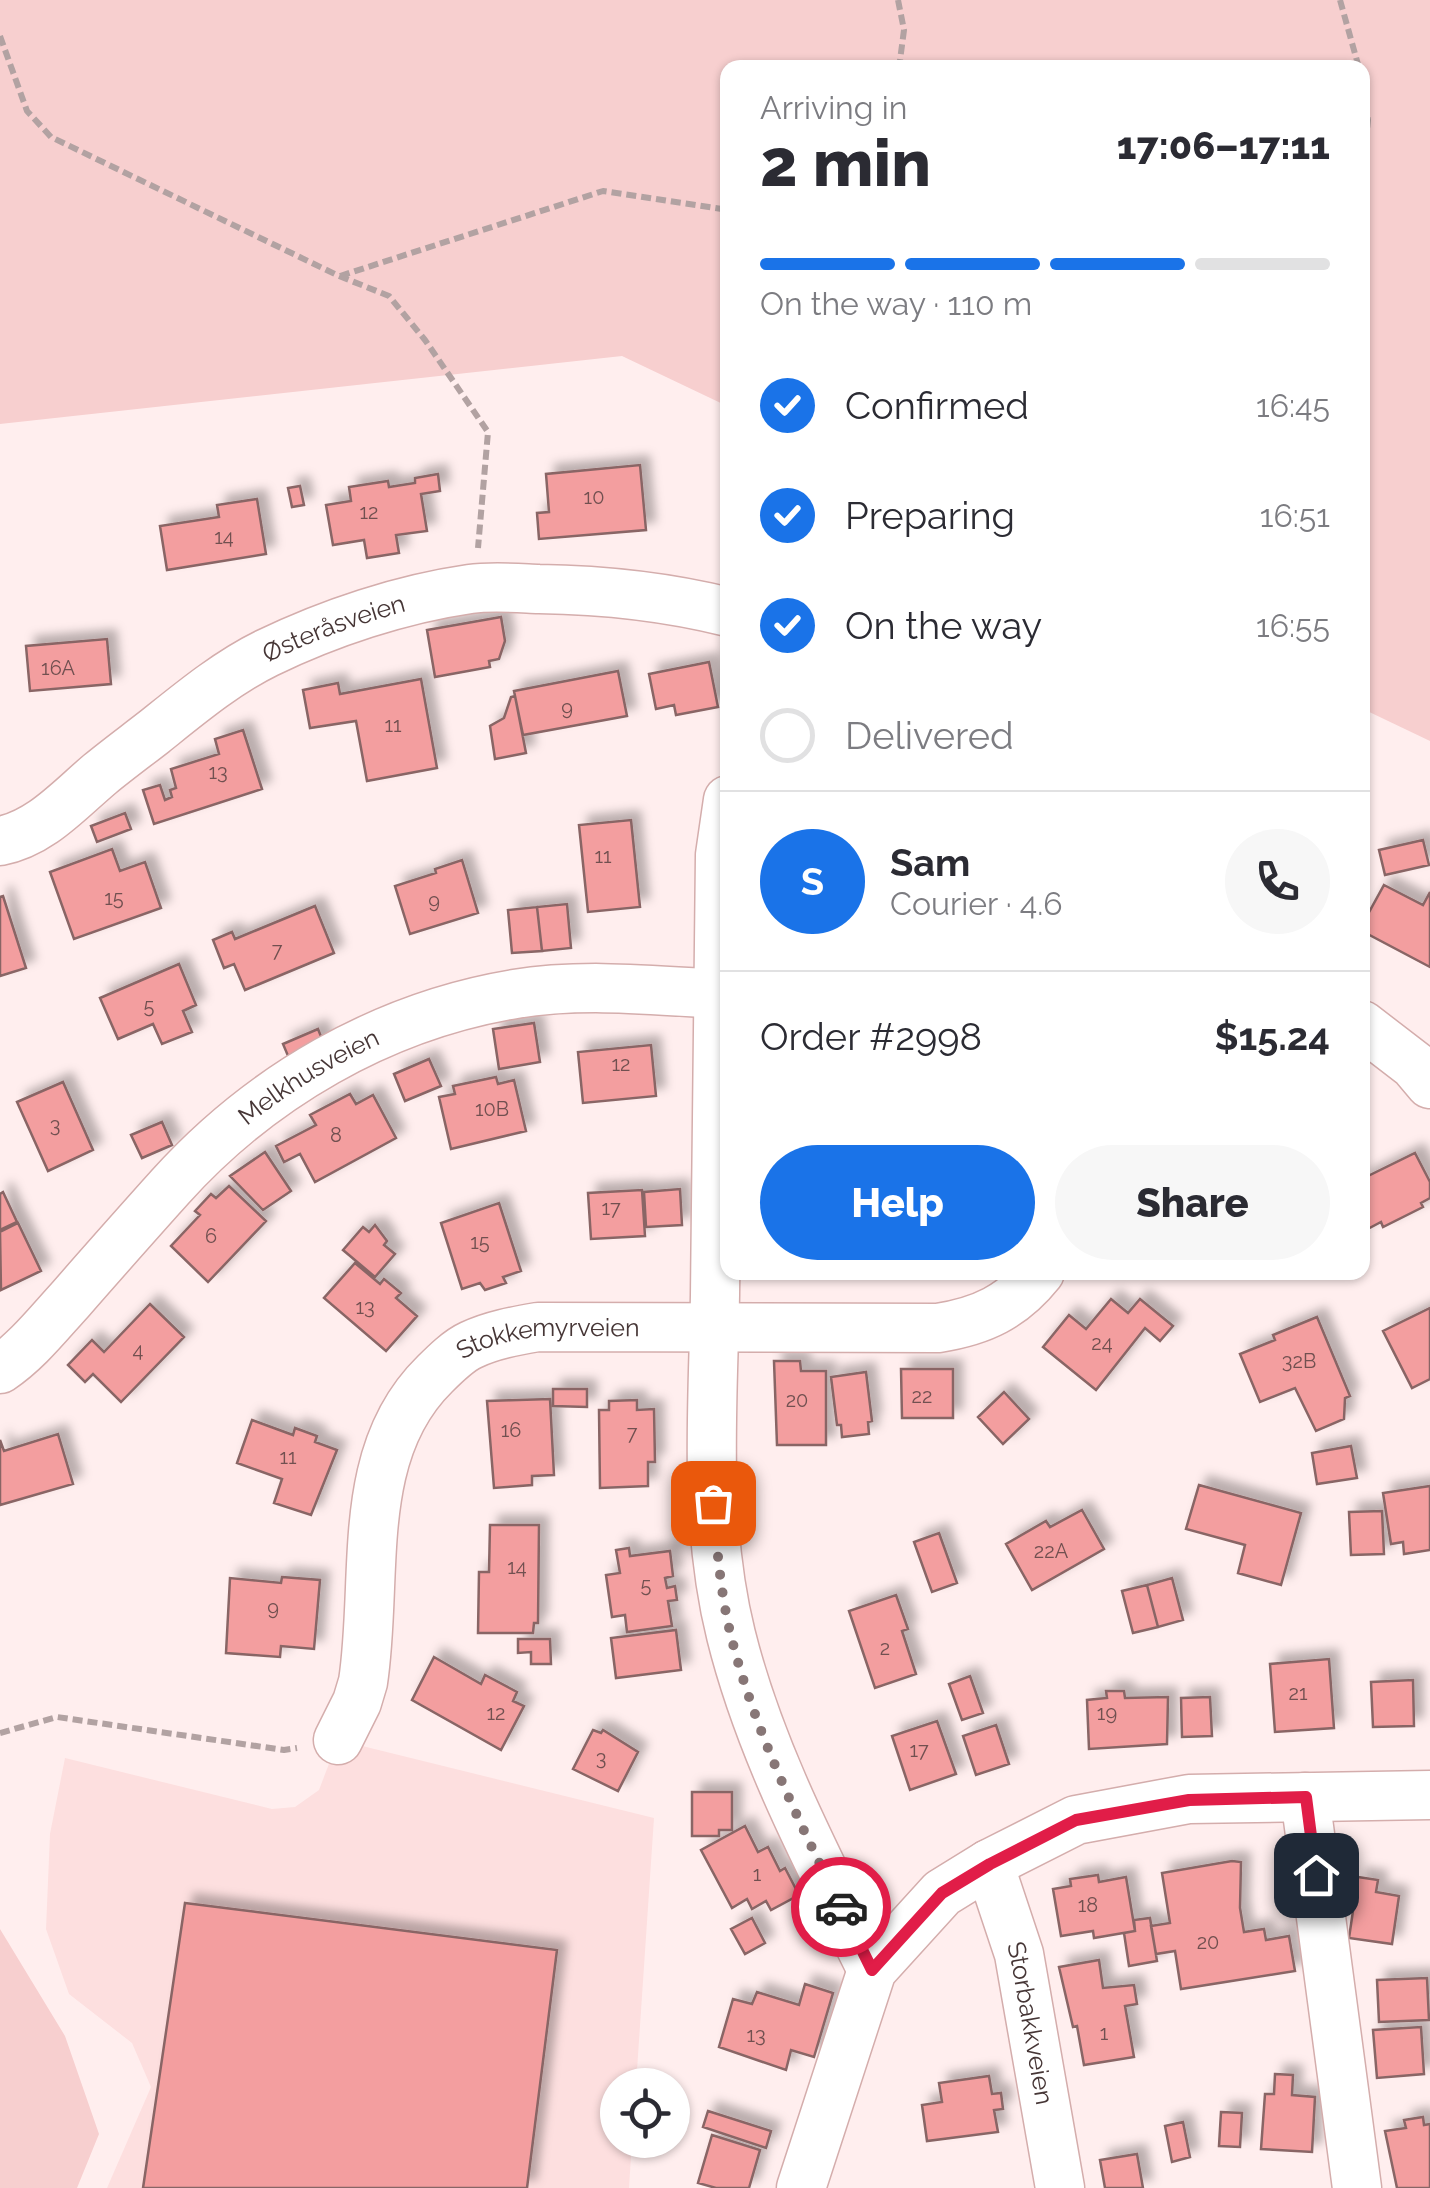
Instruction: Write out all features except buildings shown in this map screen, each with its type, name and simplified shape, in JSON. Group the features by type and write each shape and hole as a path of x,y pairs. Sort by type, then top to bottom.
{"street":[{"name":"Østeråsveien","path":"0,841 19,838 52,817 204,693 264,654 386,608 474,588 602,590 673,598 720,610"},
{"path":"720,855 710,1410 718,1571 746,1688 872,1970"},
{"name":"Melkhusveien","path":"0,1369 31,1343 175,1181 226,1131 268,1097 352,1046 402,1025 516,994 638,989 719,994"},
{"path":"1370,1031 1414,1064 1430,1084"},
{"name":"Stokkemyrveien","path":"338,1740 357,1702 362,1682 376,1496 392,1438 414,1394 468,1346 505,1333 538,1328 938,1328 966,1324 998,1312 1034,1280"},
{"path":"801,2188 872,1970 942,1893 1076,1820 1189,1800 1430,1795"},
{"path":"1306,1797 1357,2188"},
{"name":"Storbakkveien","path":"990,1864 1018,1954 1060,2188"}],"path":[{"path":"898,0 904,30 900,60"},
{"path":"1340,0 1357,60"},
{"path":"0,36 27,112 52,138 339,276 389,296 425,340 488,432 474,588"},
{"path":"339,276 602,192 720,209"},
{"path":"0,1734 57,1717 284,1750 338,1740"}],"shaded area":[{"path":"0,0 1430,0 1430,741 1370,712 1370,60 720,60 720,403 622,356 0,424"},
{"path":"338,1740 654,1818 637,2068 600,2068 600,2158 631,2158 629,2188 107,2188 151,2087 132,2043 69,1994 46,1929 50,1834 65,1758 272,1809 295,1807 319,1790"},
{"path":"0,1929 65,2036 99,2134 77,2188 0,2188"}],"way so far":[{"path":"713,1503 718,1571 746,1688 841,1907"}],"route":[{"path":"841,1907 872,1970 942,1893 990,1864 1076,1820 1189,1800 1306,1797 1316,1875"}]}
